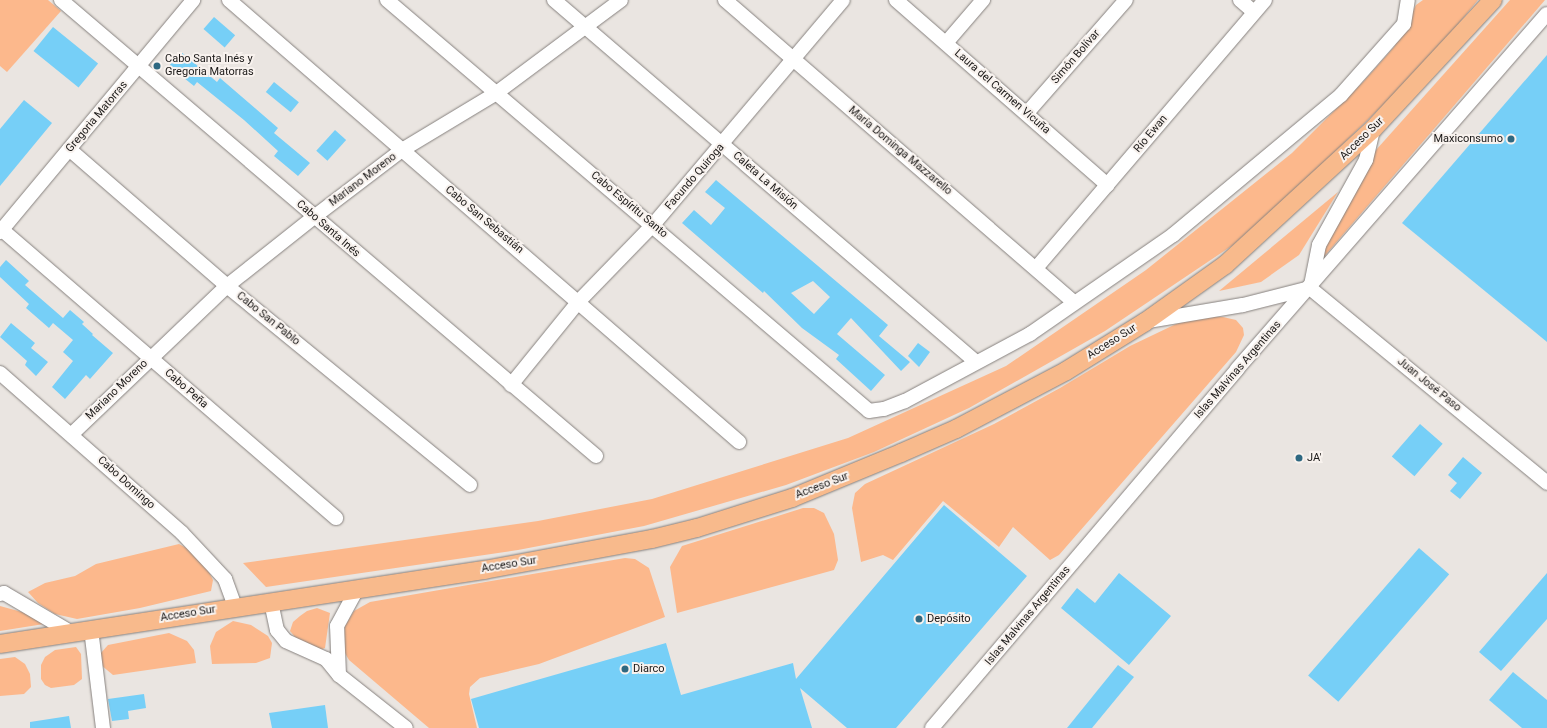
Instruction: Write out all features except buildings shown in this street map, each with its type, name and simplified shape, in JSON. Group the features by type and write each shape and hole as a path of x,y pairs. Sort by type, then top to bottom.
{"main road":[{"name":"Acceso Sur","path":"0,644 357,589 629,544 697,528 752,511 842,479 956,429 1066,371 1145,322 1225,265 1373,129 1493,0"}],"street":[{"name":"Cabo Santa Inés","path":"61,0 596,456"},
{"name":"Gregoria Matorras","path":"1,230 139,67 193,0"},
{"name":"Cabo San Sebastián","path":"229,0 579,301 739,442"},
{"name":"Cabo Espíritu Santo","path":"387,0 495,94 654,224 870,411 884,409 904,401 976,362"},
{"name":"Caleta La Misión","path":"554,0 976,362"},
{"name":"Mariano Moreno","path":"72,434 227,286 314,217 402,150 495,94 587,28 621,0"},
{"name":"María Dominga Mazzarello","path":"725,0 793,60 1037,267 1074,302"},
{"name":"Facundo Quiroga","path":"511,385 579,301 654,224 722,145 842,0"},
{"name":"Laura del Carmen Vicuña","path":"896,0 1027,113 1107,185"},
{"path":"946,43 983,0"},
{"name":"Simón Bolívar","path":"1027,113 1126,0"},
{"path":"1240,0 1254,12"},
{"name":"Río Ewan","path":"1037,267 1264,0"},
{"path":"976,362 1030,334 1074,302 1173,235 1341,95 1404,24 1408,0"},
{"name":"Islas Malvinas Argentinas","path":"932,728 1232,375 1310,288 1547,14"},
{"path":"1145,322 1243,305 1310,288 1319,245 1366,160 1373,129"},
{"name":"Cabo San Pablo","path":"69,149 227,286 470,485"},
{"name":"Cabo Peña","path":"1,230 336,518"},
{"name":"Juan José Paso","path":"1310,288 1547,482"},
{"name":"Cabo Domingo","path":"0,373 72,434 215,566 225,579 235,607"},
{"path":"339,675 337,626 357,589"},
{"path":"0,594 4,593 72,633"},
{"path":"271,602 277,630 286,641 326,659 339,675 406,728"},
{"path":"92,629 103,728"}],"shaded area":[{"path":"0,0 48,0 61,11 7,72 0,66"},
{"path":"1423,0 1478,0 1426,63 1311,175 1233,245 1105,331 969,408 874,452 786,485 644,526 518,550 266,587 243,563 538,521 652,499 848,438 1006,366 1146,270 1292,153 1364,81 1394,47 1416,5"},
{"path":"1510,0 1545,0 1322,259 1329,238 1376,150"},
{"path":"1338,192 1299,255 1261,282 1219,291"},
{"path":"1200,316 1223,317 1236,320 1243,328 1244,335 1236,352 1059,555 1050,560 1013,527 999,547 943,501 893,560 883,555 861,562 852,508 855,493 865,484 994,424 1060,388 1130,346 1176,324"},
{"path":"803,508 814,508 824,513 834,534 838,560 834,570 677,613 670,567 682,546"},
{"path":"179,544 190,550 208,570 213,580 211,591 140,608 77,619 55,614 38,603 28,592 45,583 75,576 96,564"},
{"path":"625,558 635,559 649,568 665,617 539,664 480,678 470,687 469,694 477,728 429,728 349,660 342,648 345,626 354,611 370,602"},
{"path":"0,606 40,617 44,624 0,631"},
{"path":"317,608 330,613 325,648 317,651 295,637 290,631 293,622 300,616 307,611"},
{"path":"233,621 251,625 268,636 272,643 270,658 256,663 212,664 210,646 216,632"},
{"path":"169,633 187,641 194,650 196,663 113,675 101,665 100,654 108,645"},
{"path":"76,647 81,654 82,679 74,685 51,688 45,685 41,679 41,665 45,657 55,650"},
{"path":"15,657 25,664 30,674 31,687 24,694 0,696 0,659"}],"place":[{"name":"Cabo Santa Inés y Gregoria Matorras","path":"157,66"},
{"name":"Maxiconsumo","path":"1511,139"},
{"name":"JA'","path":"1299,458"},
{"name":"Depósito","path":"919,619"},
{"name":"Diarco","path":"625,669"}]}
